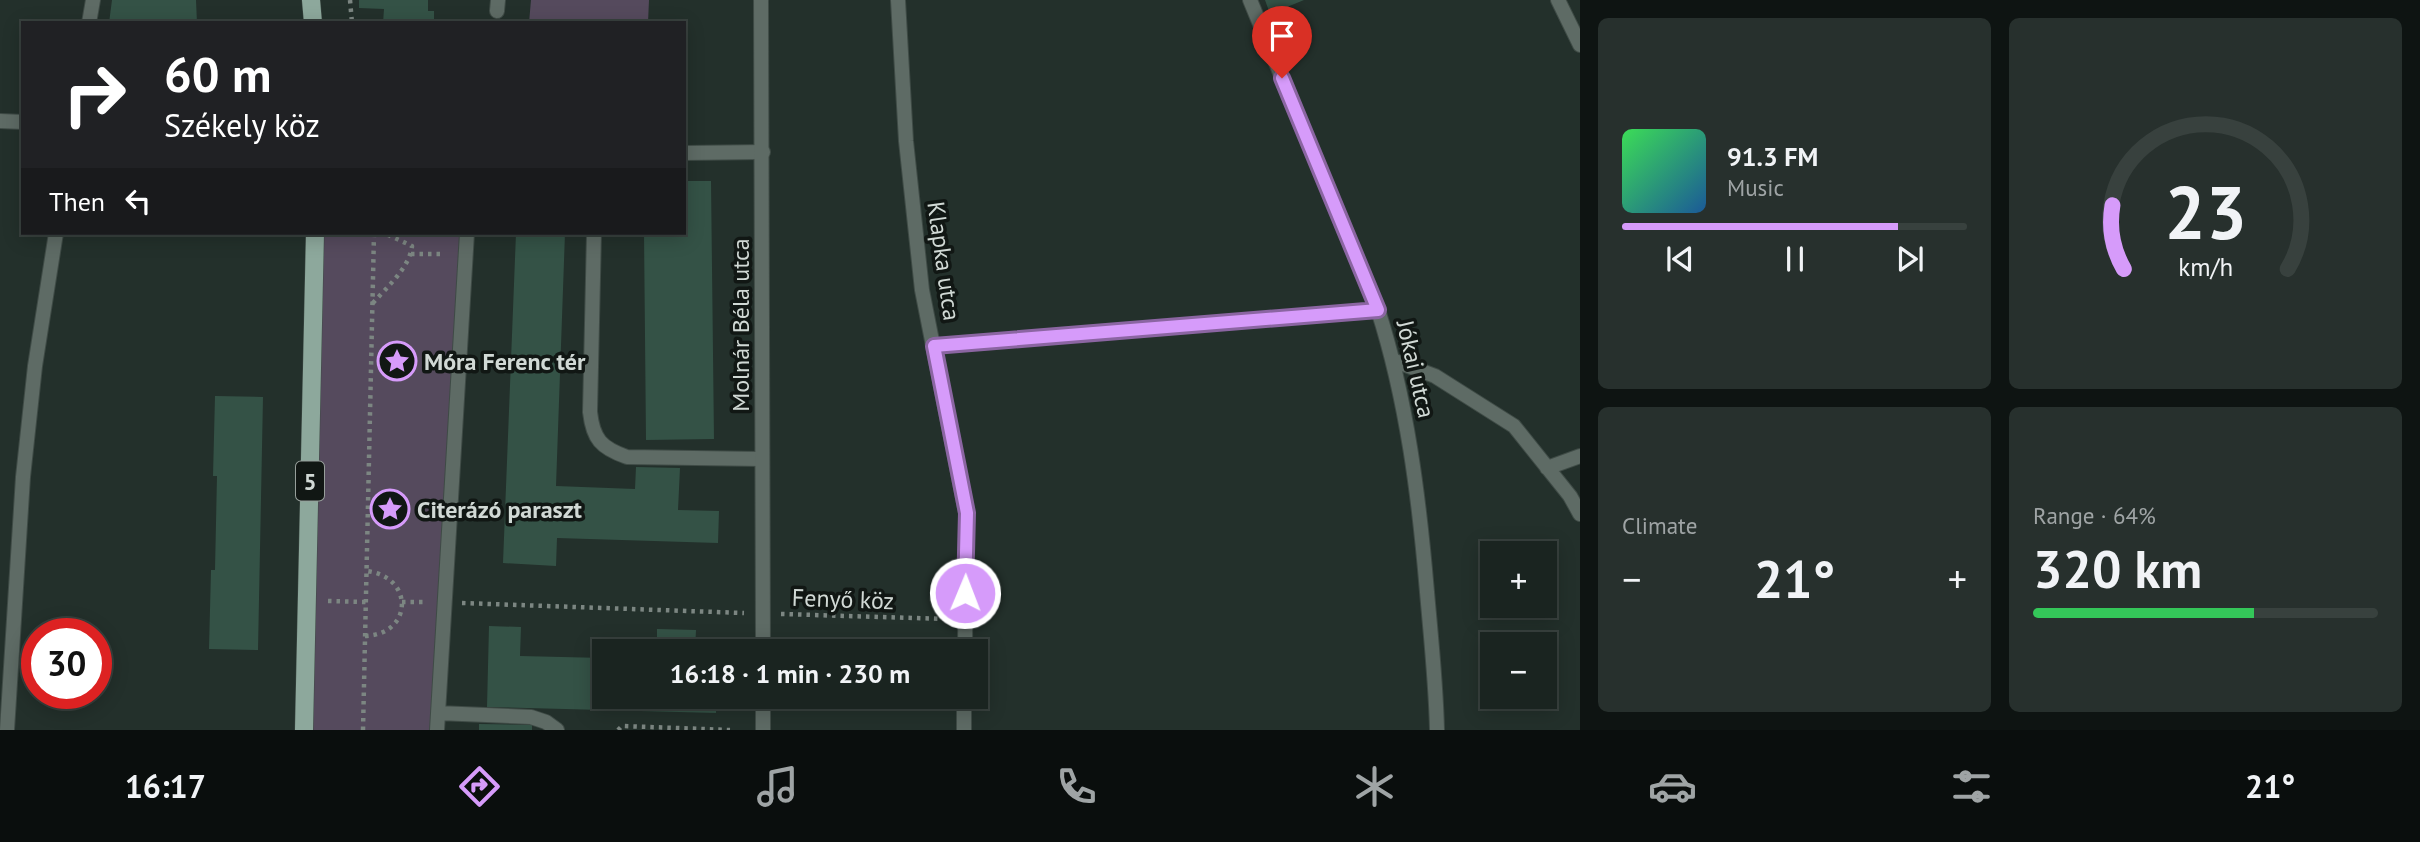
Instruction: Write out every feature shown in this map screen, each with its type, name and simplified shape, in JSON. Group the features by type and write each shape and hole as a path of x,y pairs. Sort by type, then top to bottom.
{"main road":[{"path":"311,0 312,21"},
{"name":"5","path":"304,730 315,235"}],"street":[{"path":"89,21 93,0"},
{"name":"Molnár Béla utca","path":"761,0 762,639"},
{"name":"Klapka utca","path":"898,0 906,141 922,290 967,513 965,639"},
{"name":"Jókai utca","path":"1250,0 1378,310 1395,360 1420,512 1437,730"},
{"path":"1558,0 1580,45"},
{"path":"0,121 21,122"},
{"path":"686,153 763,152"},
{"path":"7,730 23,477 56,235"},
{"path":"437,730 467,235"},
{"path":"594,235 590,412 592,428 599,442 611,451 627,457 762,459"},
{"path":"934,346 1378,310"},
{"path":"1395,360 1435,376 1514,426 1570,496 1580,514"},
{"path":"1547,468 1580,456"},
{"path":"763,709 763,730"},
{"path":"964,709 964,730"},
{"path":"438,713 531,716 557,730"}],"path":[{"path":"350,0 352,21"},
{"path":"363,730 374,235"},
{"path":"372,303 394,279 411,254 412,246 388,235"},
{"path":"411,254 465,254"},
{"path":"365,636 386,632 400,617 402,607 401,597 391,579 366,571"},
{"path":"307,601 366,601"},
{"name":"Fenyő köz","path":"444,602 965,620"},
{"path":"618,730 622,726 730,730"}],"shaded area":[{"path":"531,0 649,0 648,21 529,21"},
{"name":"Móra Ferenc tér","path":"316,235 466,235 436,730 307,730"}],"building":[{"path":"112,0 196,0 197,21 109,21"},
{"path":"359,0 428,0 428,11 434,11 434,21 383,21 384,9 359,8"},
{"path":"1265,0 1304,0 1270,14"},
{"path":"686,181 711,181 714,439 646,440 644,235 686,235"},
{"path":"516,235 565,235 556,486 635,489 636,467 680,468 678,510 719,511 718,543 557,538 556,566 503,563"},
{"path":"215,396 263,397 258,650 209,649 211,570 215,570"},
{"path":"489,626 521,627 520,656 592,658 592,709 716,709 716,713 487,707"},
{"path":"657,629 696,630 696,639 657,639"},
{"path":"479,724 532,725 532,730 479,730"}],"place":[{"name":"Móra Ferenc tér","path":"397,361"},
{"name":"Citerázó paraszt","path":"390,509"}],"route":[{"path":"965,593 967,513 934,346 1378,310 1282,78"}]}
